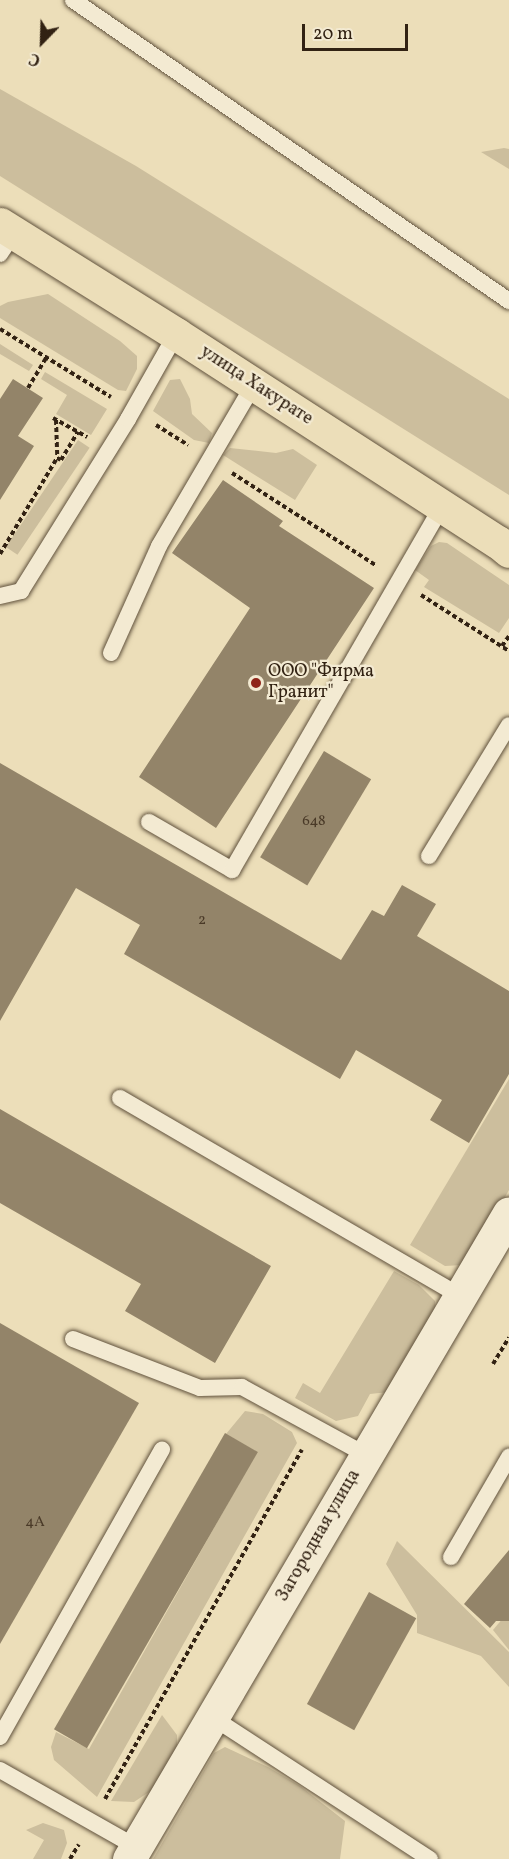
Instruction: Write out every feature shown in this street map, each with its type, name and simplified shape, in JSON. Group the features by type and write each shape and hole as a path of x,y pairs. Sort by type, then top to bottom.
{"main road":[{"name":"улица Хакурате","path":"5,237 176,334 505,546"}],"street":[{"name":"Загородная улица","path":"133,1853 509,1213"}],"lane":[{"path":"73,0 509,301"},
{"path":"0,596 21,591 176,334"},
{"path":"111,652 159,546 254,384"},
{"path":"149,822 232,870 442,506"},
{"path":"429,856 509,725"},
{"path":"120,1098 460,1296"},
{"path":"73,1340 200,1388 242,1387 366,1455"},
{"path":"0,1737 162,1450"},
{"path":"451,1557 509,1457"},
{"path":"212,1717 430,1859"},
{"path":"0,1770 92,1822 133,1853"}],"path":[{"path":"0,329 210,458 509,651"},
{"path":"28,388 46,357"},
{"path":"0,554 57,458 54,419 108,450"},
{"path":"57,458 61,460 78,432"},
{"path":"502,646 509,636"},
{"path":"494,1364 509,1336"},
{"path":"70,1859 315,1427"}],"shaded area":[{"path":"0,89 136,166 509,399 509,495 0,176"},
{"path":"509,149 509,169 481,152"},
{"path":"48,294 120,341 137,356 137,369 126,391 118,390 0,318 0,306 8,302"},
{"path":"0,344 33,365 29,371 0,354"},
{"path":"45,372 107,409 91,435 56,414 67,395 41,379"},
{"path":"180,379 190,399 192,414 212,433 209,443 194,440 153,411 170,380"},
{"path":"78,440 90,448 17,555 6,547"},
{"path":"230,448 276,453 293,449 317,465 295,500 223,455"},
{"path":"439,542 447,543 509,585 509,618 499,633 424,587 429,580 415,570 431,546"},
{"path":"509,1079 509,1190 473,1253 462,1265 445,1266 410,1245"},
{"path":"394,1271 419,1285 435,1301 436,1318 389,1392 370,1394 358,1416 336,1421 295,1398 303,1383 320,1393"},
{"path":"245,1411 263,1414 292,1432 297,1443 97,1797 54,1760 51,1747 56,1732 89,1749 257,1452 226,1434"},
{"path":"397,1541 509,1652 509,1687 481,1656 417,1633 417,1615 386,1564"},
{"path":"509,1611 509,1650 493,1630"},
{"path":"162,1715 177,1735 177,1751 152,1790 134,1802 111,1801"},
{"path":"225,1747 268,1767 300,1786 345,1821 340,1859 153,1859 214,1753"},
{"path":"43,1823 64,1830 67,1843 61,1859 33,1859 44,1840 26,1830"}],"building":[{"path":"13,379 43,398 18,436 34,446 0,500 0,399"},
{"name":"ООО \"Фирма Гранит\"","path":"223,480 283,521 279,526 374,588 216,828 139,777 250,608 172,553"},
{"path":"324,751 371,779 307,886 260,857"},
{"path":"0,763 341,960 372,910 384,916 402,885 436,904 417,936 509,991 509,1074 469,1143 430,1120 442,1100 356,1050 340,1079 124,954 140,925 76,888 0,1021"},
{"path":"0,1109 271,1266 215,1363 125,1311 141,1284 0,1203"},
{"path":"0,1323 139,1403 0,1644"},
{"path":"225,1433 258,1452 87,1748 54,1729"},
{"path":"509,1550 509,1621 496,1621 490,1628 464,1604"},
{"path":"369,1592 416,1618 354,1730 307,1704"}],"place":[{"name":"ООО \"Фирма Гранит\"","path":"256,683"}]}
